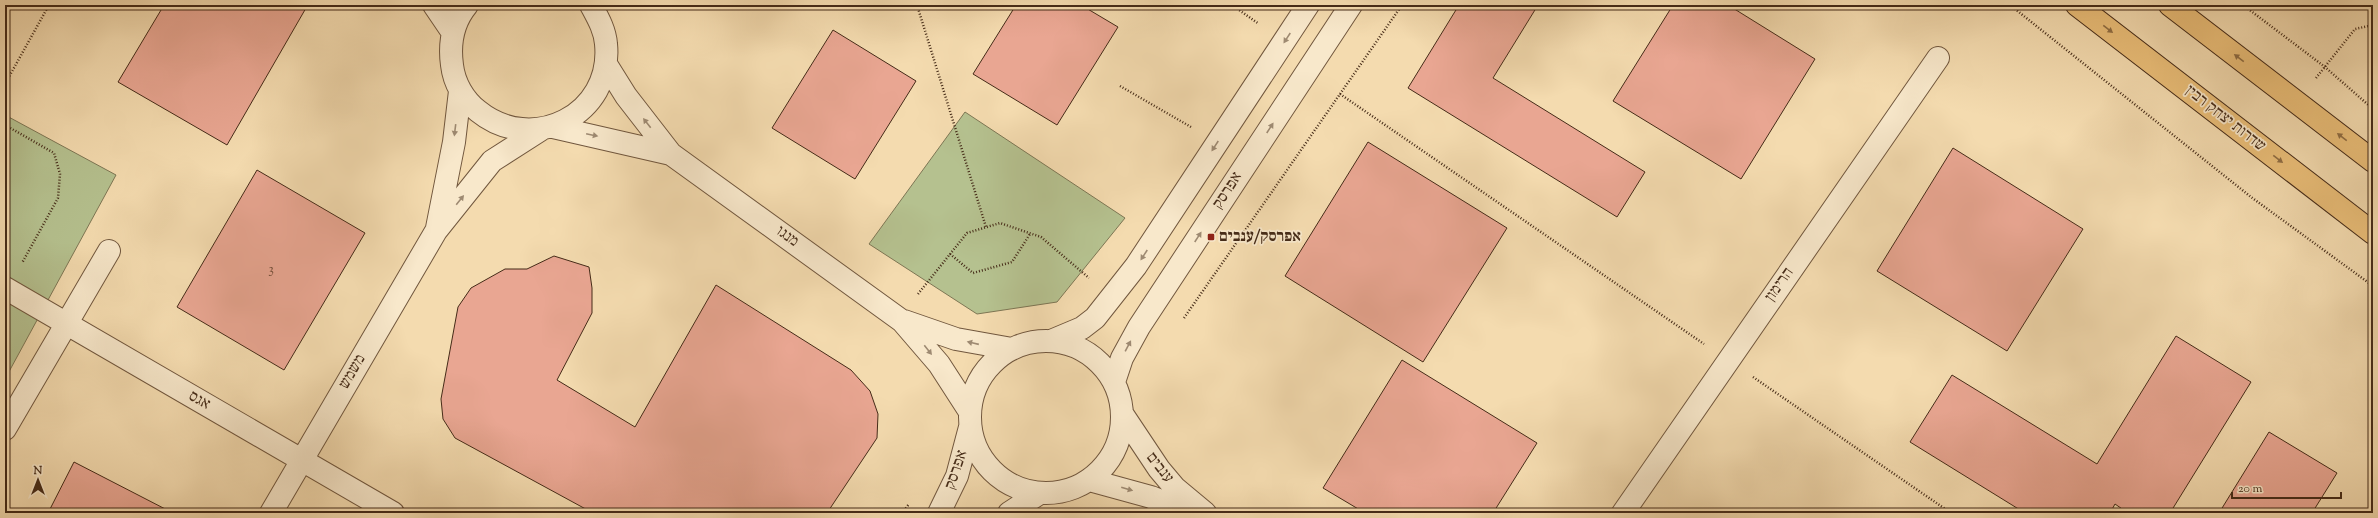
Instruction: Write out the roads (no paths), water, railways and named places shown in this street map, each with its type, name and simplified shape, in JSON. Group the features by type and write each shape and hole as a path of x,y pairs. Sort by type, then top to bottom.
{"main road":[{"name":"שדרות יצחק רבין","path":"2077,5 2373,233"},
{"path":"2170,5 2373,161"}],"street":[{"path":"434,5 452,33"},
{"path":"467,5 461,12 452,33 452,72 460,91 471,106 486,118 504,127 522,130 548,128"},
{"name":"משמש","path":"271,513 436,231 492,161 548,128 572,117 589,102 600,85 606,64 606,44 601,14 591,5"},
{"path":"1051,341 1082,328 1108,304 1136,266 1308,5"},
{"name":"אפרסק","path":"1114,382 1122,358 1139,327 1351,5"},
{"name":"הרימון","path":"1623,513 1938,58"},
{"name":"מנגו","path":"606,64 626,96 671,154 902,321 939,364 970,419"},
{"name":"משמש","path":"436,231 454,142 460,91"},
{"name":"מנגו","path":"548,128 671,154"},
{"path":"5,429 109,251"},
{"name":"אגס","path":"6,289 393,513"},
{"name":"מנגו","path":"902,321 956,339 1012,349"},
{"path":"970,419 978,451 993,472 1014,486 1040,493 1070,489 1089,480 1101,471 1114,452 1120,438 1123,416 1120,398 1114,382 1103,366 1088,353 1070,345 1051,341"},
{"name":"אפרסק","path":"939,513 957,476 970,419 973,393 982,375 995,360 1012,349 1031,342 1051,341"},
{"name":"ענבים","path":"1123,416 1163,474 1175,488 1205,513"},
{"name":"ענבים","path":"1089,480 1151,497 1189,513"},
{"path":"1008,513 1040,493"}],"place":[{"name":"אפרסק/ענבים","path":"1211,237"}]}
